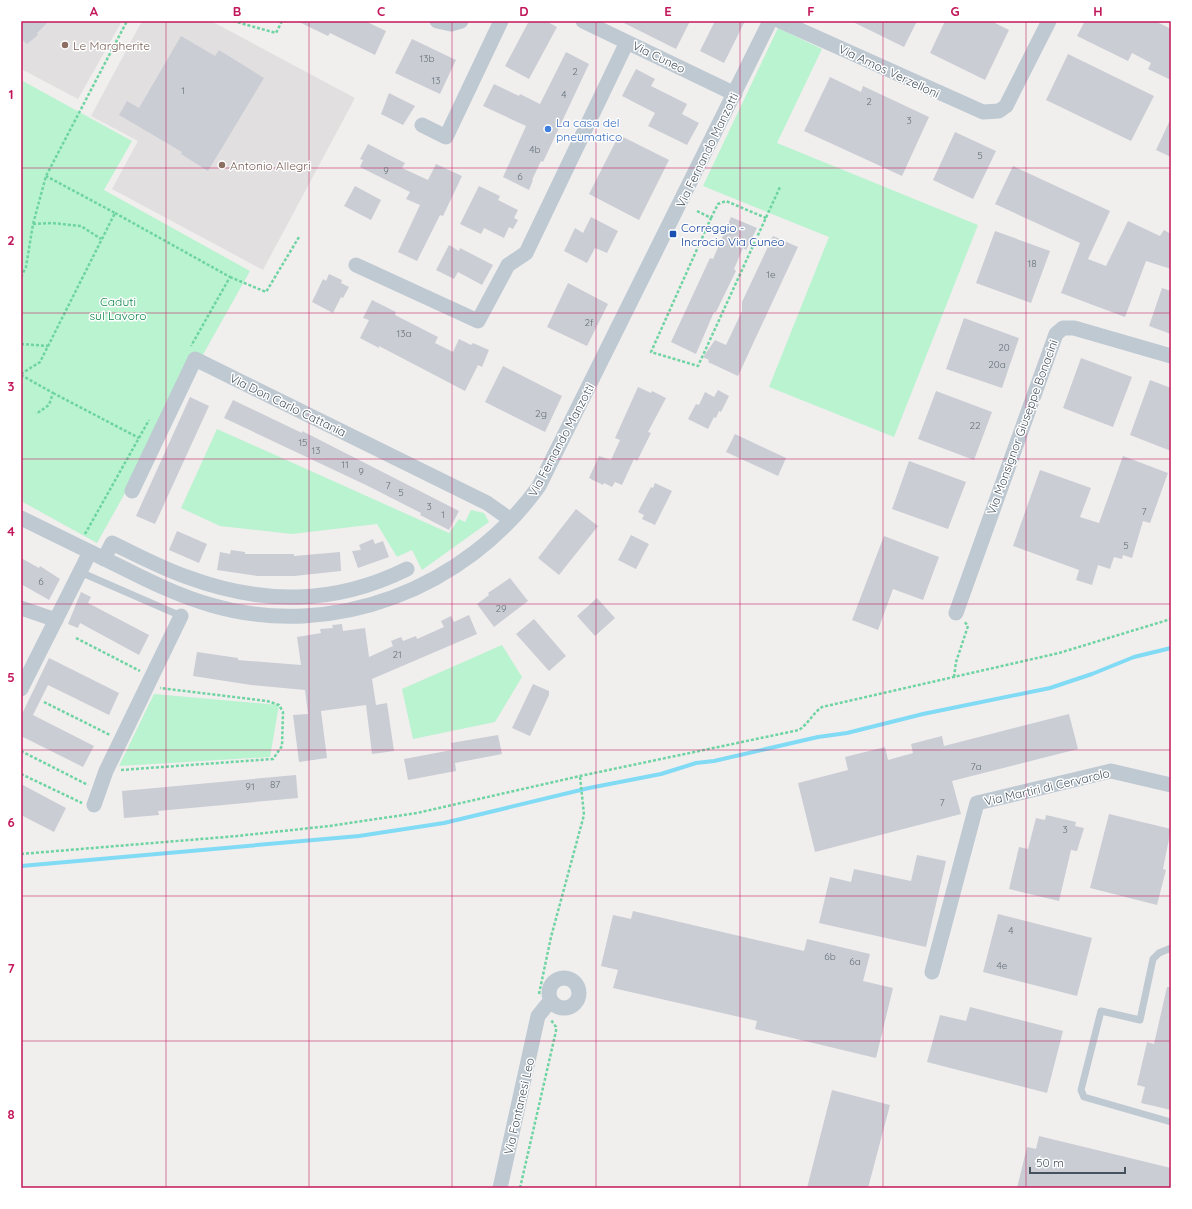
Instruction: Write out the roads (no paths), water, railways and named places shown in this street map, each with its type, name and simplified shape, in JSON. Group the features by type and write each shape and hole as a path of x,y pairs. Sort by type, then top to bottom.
{"street":[{"path":"437,21 451,24 462,21"},
{"path":"422,125 446,137 501,21"},
{"name":"Via Cuneo","path":"583,21 735,94"},
{"name":"Via Fernando Manzotti","path":"21,518 95,550 171,591 217,607 275,616 319,615 370,606 399,597 421,587 467,558 491,540 524,507 539,486 770,21"},
{"name":"Via Amos Verzelloni","path":"780,21 973,110 982,112 999,111 1006,106 1049,21"},
{"path":"356,265 478,321 508,265 526,253 627,42"},
{"name":"Via Monsignor Giuseppe Bonacini","path":"956,613 1056,334 1063,328 1074,328 1171,356"},
{"name":"Via Don Carlo Cattania","path":"132,491 195,358 487,503 511,520"},
{"path":"21,688 80,572 95,550 112,544 186,577 231,591 260,597 326,595 355,590 386,579 407,569"},
{"path":"21,608 56,620"},
{"path":"94,805 98,790 106,771 151,682 182,616"},
{"name":"Via Martiri di Cervarolo","path":"932,972 977,803 1111,771 1171,785"},
{"name":"Via Fontanesi Leo","path":"500,1188 548,1012"}],"lane":[{"path":"80,572 182,616"},
{"path":"1171,948 1159,953 1153,959 1140,1020 1101,1011 1081,1090 1084,1098 1171,1122"}],"waterway":[{"path":"21,866 359,836 444,823 589,788 661,774 696,763 714,761 818,737 847,733 923,714 1050,688 1092,674 1134,657 1171,648"}],"place":[{"name":"Le Margherite","path":"65,45"},
{"name":"La casa del pneumatico","path":"548,129"},
{"name":"Antonio Allegri","path":"222,165"},
{"name":"Correggio - Incrocio Via Cuneo","path":"673,234"}],"park label":[{"name":"Caduti sul Lavoro","path":"118,308"}]}
